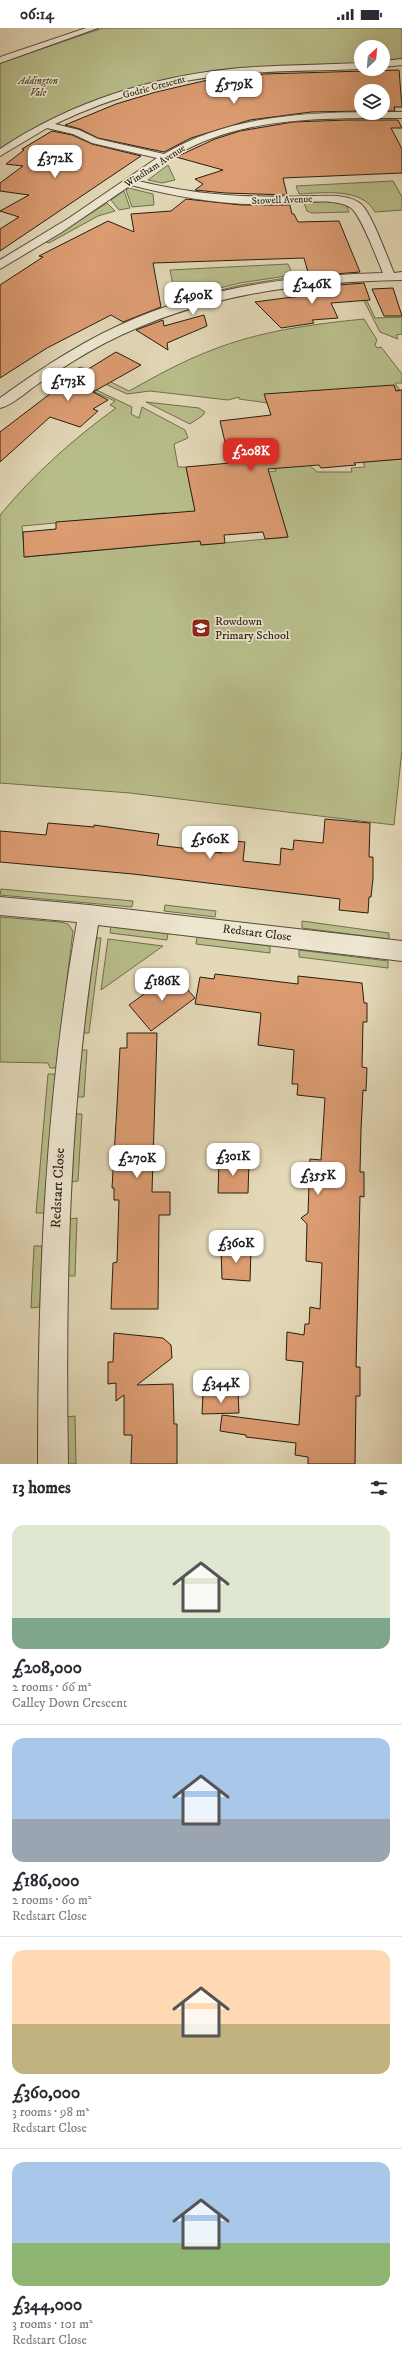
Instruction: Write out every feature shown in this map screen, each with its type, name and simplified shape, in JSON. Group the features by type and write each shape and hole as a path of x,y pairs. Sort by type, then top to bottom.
{"street":[{"path":"0,60 94,28"},
{"path":"390,63 402,62"},
{"name":"Godric Crescent","path":"0,153 47,125 112,98 196,77 248,70 354,66"},
{"name":"Windham Avenue","path":"0,265 65,226 165,157 204,138 259,123 320,116 402,114"},
{"path":"47,125 76,132 95,140 165,157"},
{"name":"Stowell Avenue","path":"130,182 187,196 212,199 261,201 335,199 349,202 357,206 362,213 396,276"},
{"path":"0,404 86,348 128,327 177,308 222,295 298,282 396,276"},
{"name":"Redstart Close","path":"0,906 89,914 402,951"},
{"name":"Redstart Close","path":"53,1464 52,1362 57,1204 74,1009 89,914"}],"green space":[{"name":"Addington Vale","path":"103,28 402,28 402,60 390,61 390,40 354,40 354,65 178,78 56,118 24,134 0,150 0,63"},
{"path":"168,165 175,180 162,183 148,180"},
{"path":"393,181 402,197 402,210 375,212 369,204 361,198 341,193 299,194 296,186"},
{"path":"129,188 153,194 154,205 132,207 126,190"},
{"path":"124,191 130,208 119,210 111,200"},
{"path":"328,201 345,203 349,212 312,213 307,211 304,203"},
{"path":"107,203 115,211 98,216 49,243 46,242"},
{"path":"288,264 293,275 240,283 176,299 170,270"},
{"path":"293,277 294,279 180,303 177,301 241,285"},
{"path":"359,284 375,318 402,317 402,334 396,335 398,339 380,332 357,287"},
{"path":"364,319 377,340 375,345 377,348 381,347 402,374 402,383 396,383 400,390 268,403 239,399 239,397 228,400 150,391 127,394 81,373 78,368 81,367 129,391 159,374 201,354 230,343 287,329"},
{"name":"Rowdown Primary School","path":"67,376 132,407 131,414 139,418 142,407 185,430 188,438 174,444 178,467 186,467 197,518 164,513 22,526 25,557 200,541 201,545 288,537 268,472 276,471 275,468 308,464 317,472 352,472 351,468 365,467 363,462 402,459 402,750 394,825 130,793 0,783 0,515 40,471 69,445 116,408 110,405 115,401 60,377"},
{"path":"146,402 199,408 205,412 202,416 190,424"},
{"path":"1,889 133,901 132,907 0,895"},
{"path":"165,905 216,911 215,917 164,911"},
{"path":"0,917 60,922 68,924 73,931 56,1068 50,1068 48,1063 0,1062"},
{"path":"302,921 389,933 389,939 302,928"},
{"path":"111,926 168,933 167,940 110,933"},
{"path":"197,937 270,946 270,953 196,944"},
{"path":"94,938 101,938 89,1033 81,1033"},
{"path":"108,939 163,946 101,990"},
{"path":"299,950 388,961 388,968 299,957"},
{"path":"80,1050 87,1050 84,1097 76,1097"},
{"path":"48,1074 55,1074 44,1213 36,1213"},
{"path":"75,1114 82,1114 78,1181 70,1182"},
{"path":"77,1218 75,1276 66,1276 69,1219"},
{"path":"34,1246 42,1246 40,1307 31,1308"},
{"path":"75,1416 76,1464 67,1464 66,1417"}],"building":[{"path":"390,70 399,70 402,107 394,107 395,111 390,111 390,84 354,84 354,111 311,112 250,120 191,138 164,152 98,138 80,129 65,125 116,104 156,92 208,80 264,74 354,71 354,76 390,76"},
{"path":"398,120 402,128 391,128 402,149 402,173 283,178 287,195 225,193 195,190 203,184 195,179 223,170 176,157 215,139 240,131 293,122"},
{"path":"52,131 72,135 92,144 141,156 0,251 0,229 19,217 0,211 29,195 0,191 0,183 23,166 6,164 24,150 22,149"},
{"path":"186,199 241,205 290,205 292,214 294,214 298,222 339,221 360,272 309,276 304,258 153,263 161,307 123,322 111,315 47,348 0,378 0,285 43,257 39,256 108,221 134,232 131,214 171,211"},
{"path":"364,283 370,300 331,303 338,318 312,320 314,323 281,328 255,302 315,294 313,287"},
{"path":"393,288 402,316 384,316 372,289"},
{"path":"204,315 207,326 167,343 168,350 136,330 163,320 164,326"},
{"path":"116,352 141,365 93,392 108,400 93,409 98,411 80,427 50,417 0,462 0,432 59,387"},
{"path":"394,385 396,391 402,390 402,459 354,463 356,465 321,468 319,465 268,469 288,537 265,539 263,532 224,535 225,543 201,545 200,541 24,557 23,532 56,529 56,522 195,511 186,467 230,463 220,421 271,415 264,394"},
{"path":"325,819 370,823 369,857 373,857 373,878 371,897 369,897 368,913 339,910 340,899 133,874 0,862 0,831 46,835 48,823 94,827 94,825 159,834 157,845 222,853 224,840 245,842 243,861 280,865 281,848 293,850 294,840 323,843"},
{"path":"173,973 195,998 151,1031 129,1005"},
{"path":"215,974 298,984 298,976 362,983 364,1003 367,1003 367,1022 363,1022 362,1067 367,1068 366,1091 363,1090 361,1130 360,1172 364,1172 364,1197 360,1196 356,1367 360,1367 360,1396 356,1396 355,1464 308,1464 308,1457 295,1455 296,1443 246,1437 246,1435 220,1431 222,1415 299,1425 303,1362 286,1360 287,1332 304,1335 305,1324 309,1324 310,1307 320,1309 322,1263 306,1261 307,1224 301,1218 308,1213 310,1159 321,1160 325,1098 297,1095 298,1084 292,1084 294,1050 258,1045 261,1013 195,1004 200,977 214,979"},
{"path":"127,1033 157,1033 152,1192 170,1192 170,1215 159,1215 158,1309 111,1309 113,1263 117,1262 119,1200 114,1200 114,1188 112,1188 120,1048 127,1048"},
{"path":"219,1160 249,1162 248,1193 218,1193"},
{"path":"221,1248 251,1249 250,1281 222,1279"},
{"path":"114,1333 163,1338 171,1345 172,1358 137,1385 173,1384 174,1424 177,1424 177,1464 131,1464 132,1435 124,1435 124,1395 116,1401 116,1383 108,1384 108,1362 113,1362"},
{"path":"238,1393 239,1413 202,1414 203,1394"}],"place":[{"name":"Rowdown Primary School","path":"201,628"}]}
